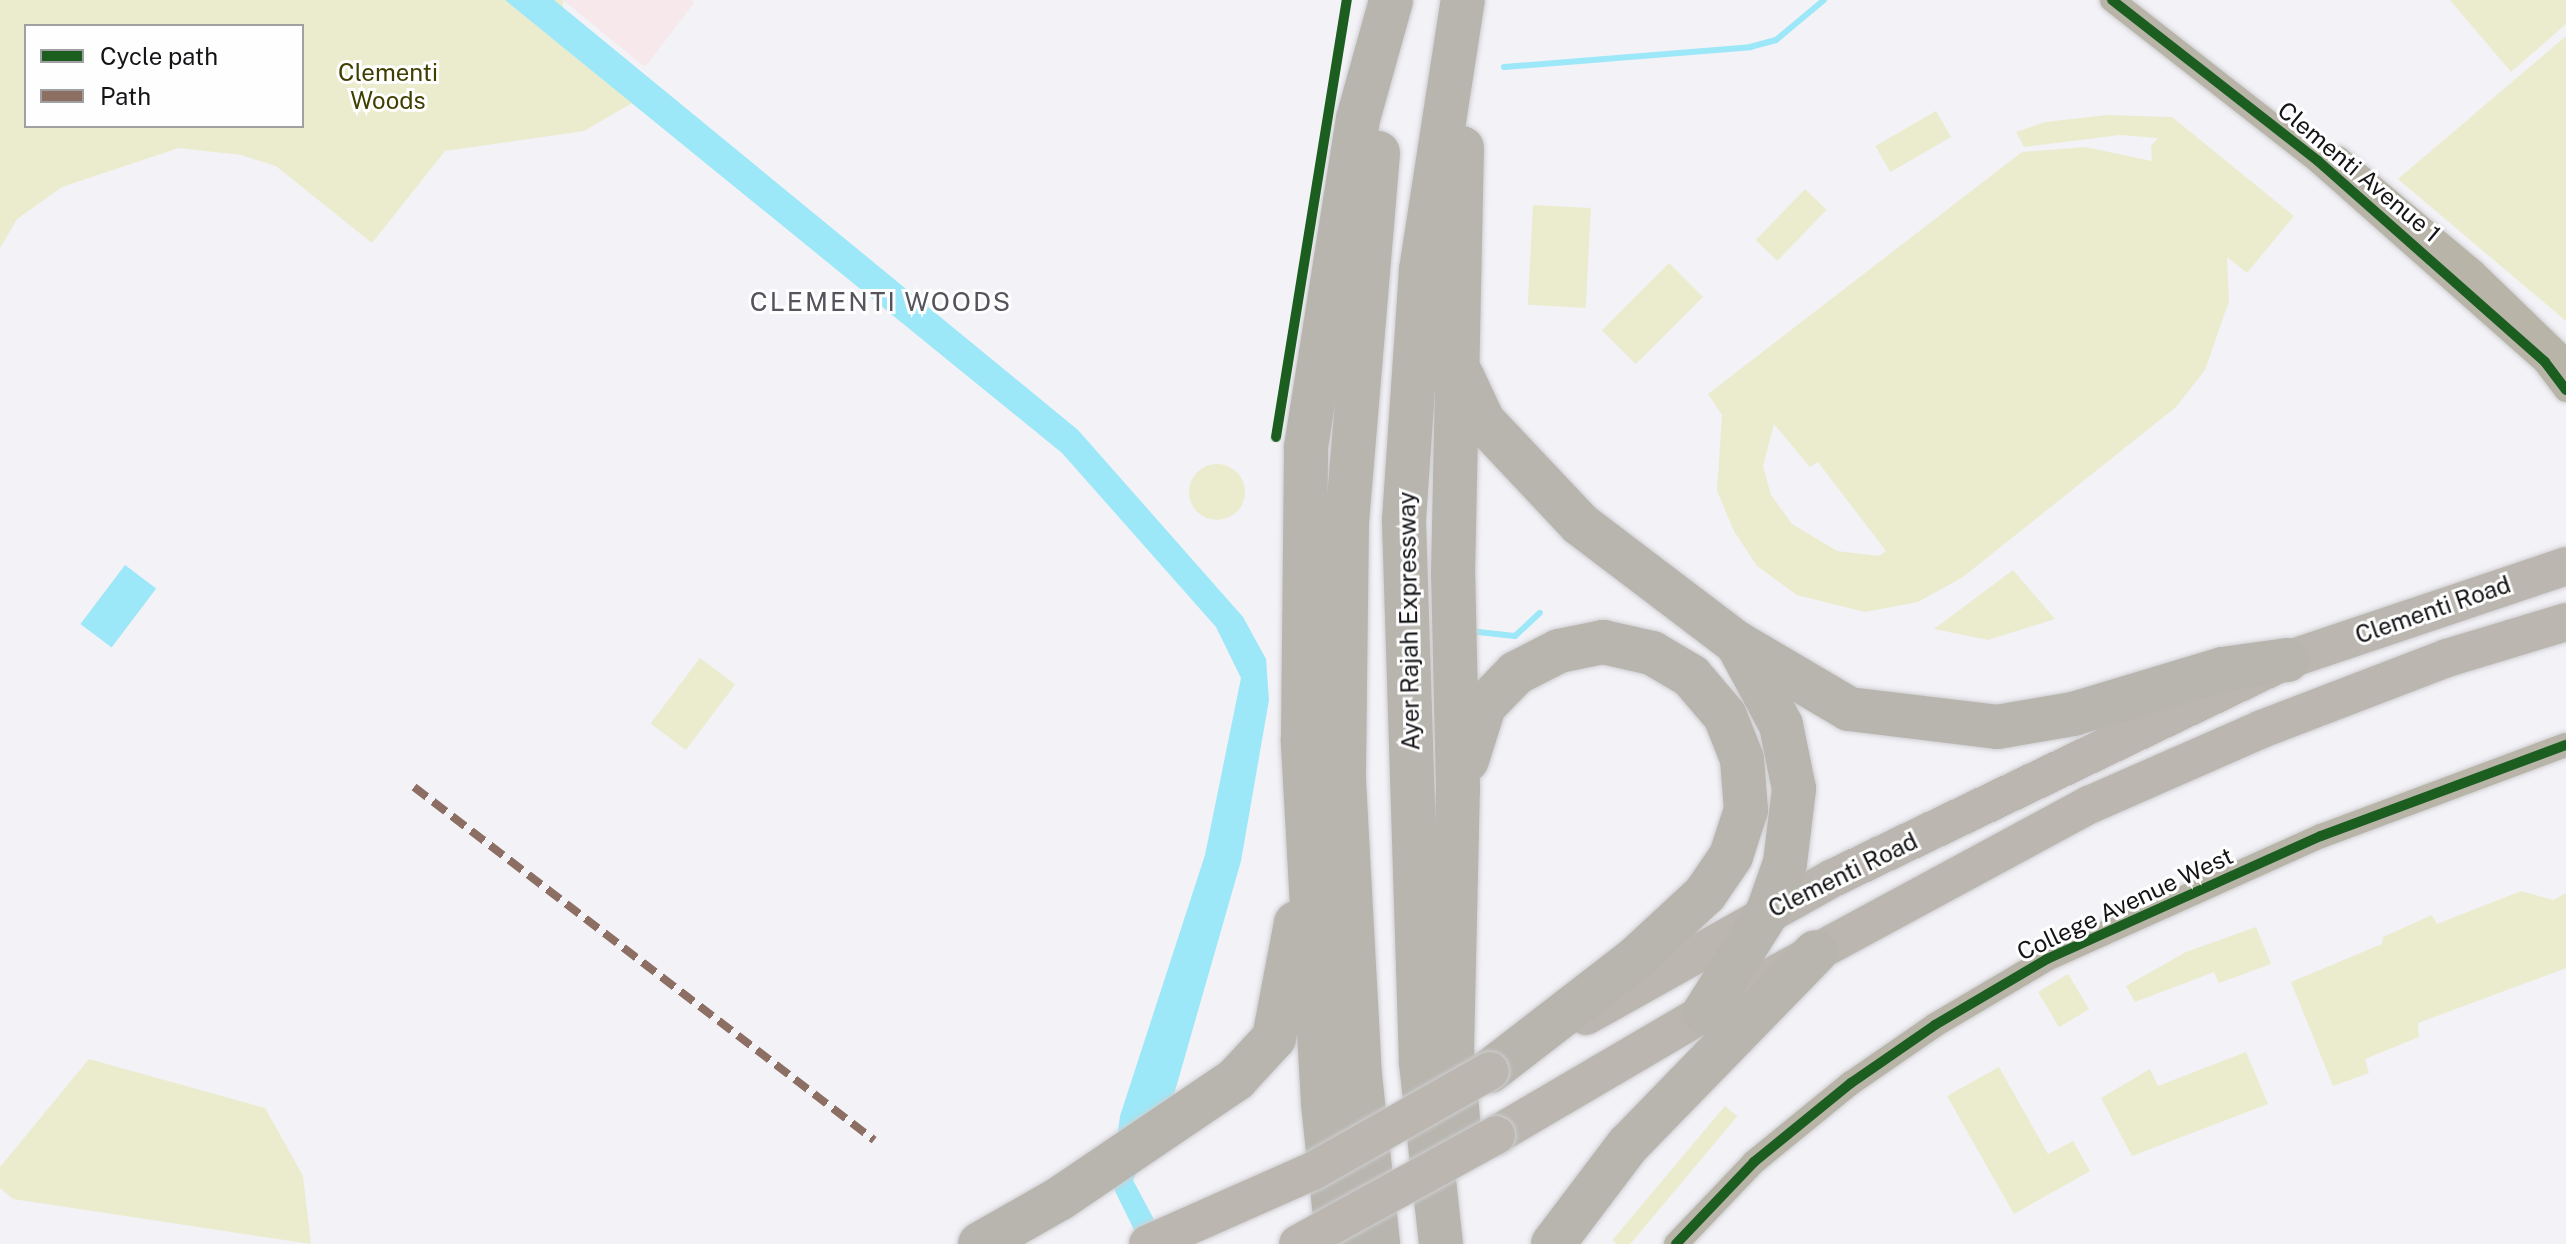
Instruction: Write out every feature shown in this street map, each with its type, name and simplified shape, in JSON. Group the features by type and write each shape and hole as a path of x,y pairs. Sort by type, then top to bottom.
{"highway":[{"path":"1338,1244 1309,859 1301,660 1282,611 1287,475 1306,447 1358,119 1391,0"},
{"path":"1378,1244 1360,1075 1344,781 1346,536 1391,0"},
{"name":"Ayer Rajah Expressway","path":"1441,1244 1421,1062 1404,520 1421,270 1463,0"},
{"path":"1448,96 1463,156 1453,575 1458,789 1452,1049 1467,1244"},
{"path":"1457,367 1483,421 1536,481 1634,569 1737,643 1849,709 1997,727 2073,714 2223,669 2287,660"},
{"path":"1458,789 1484,706 1516,673 1559,651 1603,642 1652,653 1691,676 1725,716 1742,759 1746,810 1731,856 1705,894 1635,959 1490,1071"},
{"path":"1704,1013 1768,911 1785,863 1794,789 1781,725 1737,643"},
{"path":"980,1244 1059,1199 1190,1112 1236,1079 1274,1038 1309,859"},
{"path":"1553,1244 1638,1133 1816,952"}],"main road":[{"name":"Clementi Road","path":"1148,1244 1313,1171 1768,911 2287,660 2566,566"},
{"name":"Clementi Road","path":"1298,1244 1704,1013 2089,805 2175,765 2447,658 2566,622"}],"street":[{"name":"Clementi Avenue 1","path":"2112,0 2179,45 2400,209 2566,361"},
{"name":"Clementi Avenue 1","path":"2136,0 2179,45 2463,286 2545,362 2566,390"},
{"name":"College Avenue West","path":"1676,1244 1754,1162 1841,1091 1935,1025 2047,959 2321,836 2566,745"}],"shaded area":[{"path":"563,0 691,0 694,3 645,67"}],"green space":[{"name":"Clementi Woods","path":"0,0 505,0 632,103 584,131 445,151 372,243 276,166 241,155 179,148 62,187 17,219 0,248"},
{"path":"554,0 563,0 563,114 554,114"},
{"path":"2450,0 2566,0 2566,24 2511,72"},
{"path":"2566,36 2566,321 2398,179"},
{"path":"1936,111 1951,137 1890,172 1875,146"},
{"path":"2107,115 2172,117 2294,216 2247,273 2227,257 2229,301 2205,370 2176,407 1963,577 1918,602 1865,612 1797,595 1757,566 1734,531 1717,491 1722,415 1708,394 2022,152 2085,147 2152,161 2151,146 2158,138 2120,135 2024,147 2016,132 2045,122","holes":["1774,424 1810,467 1818,462 1886,551 1879,556 1837,551 1792,524 1771,495 1763,466"]},
{"path":"1805,189 1827,210 1777,261 1756,240"},
{"path":"1533,205 1591,208 1586,308 1528,305"},
{"path":"1669,263 1703,297 1636,364 1602,330"},
{"path":"1217,464 1237,472 1245,492 1237,512 1217,520 1197,512 1189,492 1197,472"},
{"path":"2013,570 2055,619 1988,640 1934,629"},
{"path":"700,658 735,684 686,750 651,723"},
{"path":"2521,891 2553,900 2566,893 2566,968 2418,1023 2419,1037 2365,1059 2369,1073 2333,1086 2291,982 2382,944 2383,937 2432,915 2437,924"},
{"path":"2256,927 2271,964 2219,983 2214,972 2135,1002 2126,986 2186,952"},
{"path":"2068,974 2089,1009 2059,1027 2038,992"},
{"path":"2246,1052 2268,1104 2132,1156 2101,1098 2150,1069 2158,1086"},
{"path":"89,1059 265,1108 303,1176 311,1244 13,1199 0,1188 0,1167"},
{"path":"1999,1067 2048,1154 2073,1141 2090,1171 2014,1214 1947,1096"},
{"path":"1725,1106 1737,1116 1630,1244 1617,1244 1613,1240"}],"water":[{"path":"505,0 554,0 1078,430 1243,617 1266,659 1269,700 1241,861 1169,1112 1133,1180 1167,1244 1141,1244 1111,1183 1120,1116 1205,855 1241,678 1216,627 1062,453"},
{"path":"125,565 156,588 112,648 80,624"}],"waterway":[{"path":"1504,67 1750,47 1776,40 1824,0"},
{"path":"1469,631 1515,636 1540,613"}],"marked path":[{"path":"414,787 874,1140"}],"cycle path":[{"path":"1276,437 1347,0"},
{"path":"2112,0 2318,161 2545,362 2566,390"},
{"path":"1676,1244 1754,1162 1851,1083 1935,1025 2047,959 2321,836 2566,745"}],"district":[{"name":"CLEMENTI WOODS","path":"881,302"}]}
